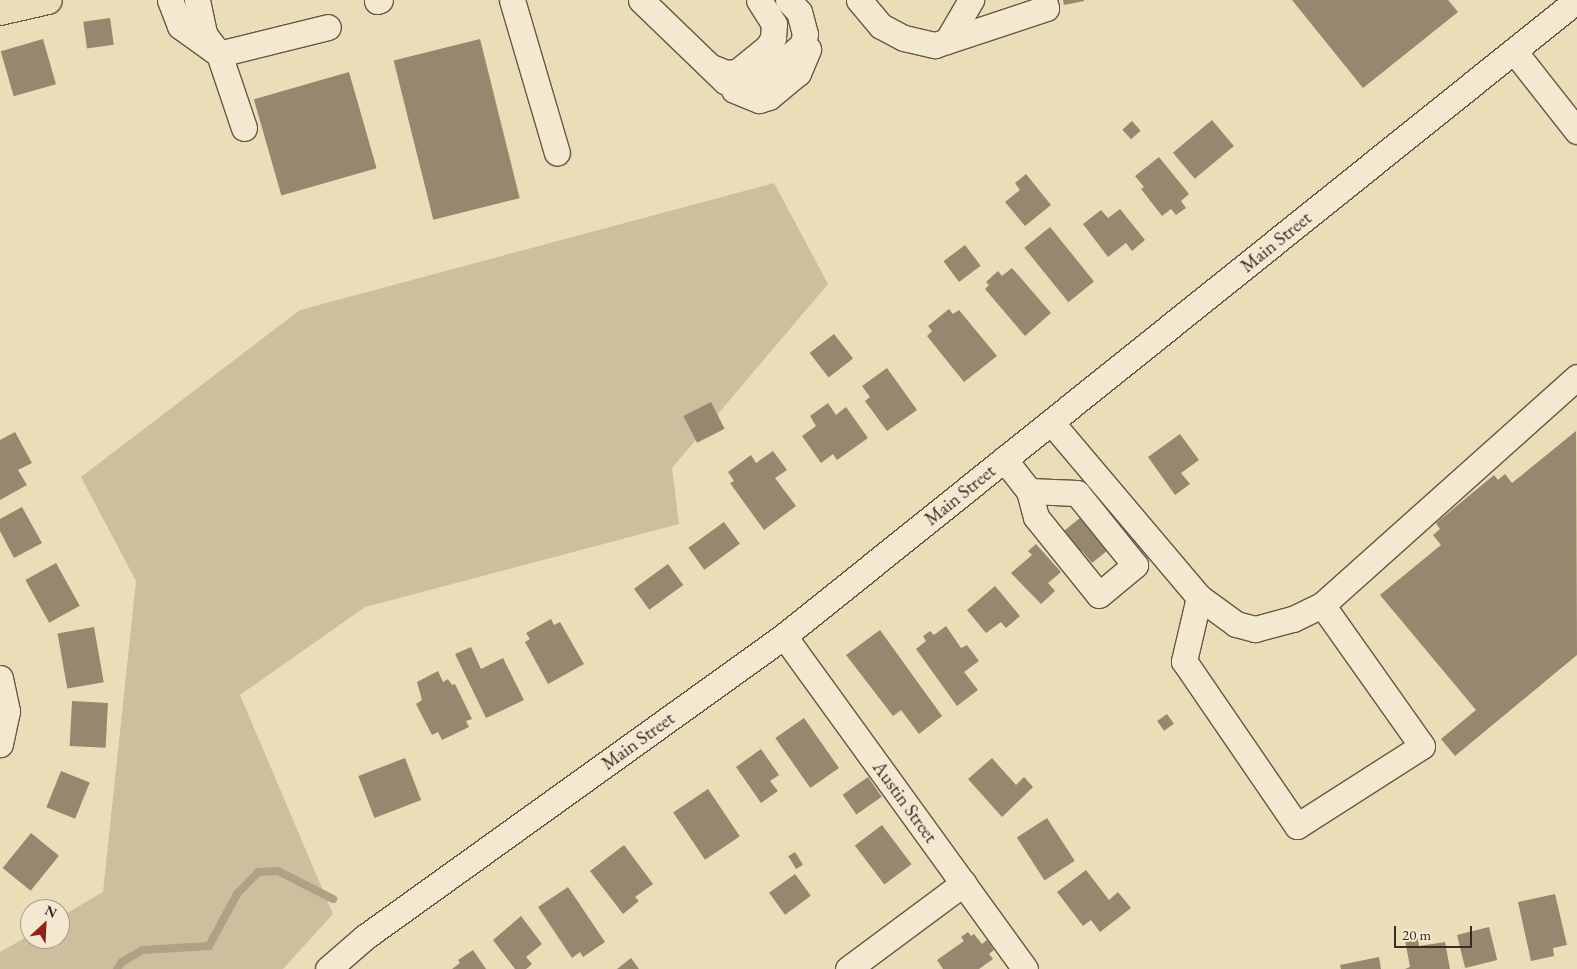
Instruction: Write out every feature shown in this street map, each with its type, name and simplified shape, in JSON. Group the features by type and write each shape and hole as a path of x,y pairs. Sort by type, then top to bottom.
{"main road":[{"path":"0,12 48,0"}],"street":[{"path":"170,0 180,26 188,35 219,54 328,26"},
{"path":"197,0 204,34 219,54 244,128"},
{"path":"512,0 558,153"},
{"path":"641,0 718,74 743,87 755,84 793,56 805,34 799,12 788,0"},
{"path":"718,74 737,72 768,47 773,38 774,24 759,0"},
{"path":"858,0 881,26 904,38 935,45 1046,8 1044,0"},
{"path":"947,41 971,0"},
{"name":"Main Street","path":"328,969 364,937 784,636 1577,0"},
{"path":"1514,51 1573,118"},
{"path":"1051,422 1199,597 1236,624 1255,629 1293,619 1322,605 1577,377"},
{"path":"1004,459 1029,491 1036,517 1098,596 1135,565 1077,493 1029,491"},
{"path":"1199,597 1184,662 1297,826 1422,746 1322,605"},
{"name":"Austin Street","path":"784,636 1025,969"},
{"path":"0,678 7,711 0,744"},
{"path":"848,969 964,883"}],"shaded area":[{"path":"774,183 828,284 672,468 679,524 365,607 240,695 333,914 283,969 0,969 0,952 20,941 20,949 70,949 70,911 103,892 136,581 81,477 300,310"}],"building":[{"path":"1063,0 1084,0 1084,1 1064,5"},
{"path":"1292,0 1448,0 1458,12 1363,88"},
{"path":"110,18 114,45 87,48 83,22"},
{"path":"43,39 56,84 14,96 1,51"},
{"path":"480,39 520,198 433,220 394,61"},
{"path":"349,72 377,168 281,195 254,99"},
{"path":"1212,120 1234,146 1195,179 1173,153"},
{"path":"1132,121 1141,131 1131,139 1122,130"},
{"path":"1159,157 1189,194 1181,201 1186,208 1176,215 1171,209 1162,216 1141,189 1144,187 1135,176"},
{"path":"1026,174 1051,205 1025,226 1005,202 1020,190 1015,183"},
{"path":"1120,209 1145,240 1132,251 1126,243 1108,257 1083,224 1101,210 1108,218"},
{"path":"1050,227 1094,281 1068,302 1024,248"},
{"path":"965,245 981,266 959,282 943,261"},
{"path":"1012,268 1051,313 1025,336 985,289 989,285 986,282 998,271 1002,276"},
{"path":"949,309 953,314 959,310 997,356 964,382 927,336 932,331 928,326"},
{"path":"834,334 853,358 829,378 810,353"},
{"path":"887,368 917,410 887,431 865,401 870,397 862,386"},
{"path":"711,402 725,429 697,443 683,416"},
{"path":"828,403 836,415 846,407 868,438 837,460 833,454 821,463 802,436 816,426 810,416"},
{"path":"1576,431 1577,655 1455,756 1441,739 1476,710 1380,595 1441,545 1433,535 1440,529 1436,523 1494,475 1498,480 1505,474 1512,483"},
{"path":"15,432 32,463 18,470 27,485 0,500 0,440"},
{"path":"1180,434 1199,460 1181,473 1190,484 1175,495 1148,457"},
{"path":"773,451 787,470 775,478 796,506 764,530 730,483 734,481 728,472 751,455 756,463"},
{"path":"22,507 42,543 14,558 0,531 0,519"},
{"path":"1085,514 1112,547 1092,563 1082,551 1076,555 1060,534"},
{"path":"724,522 740,544 704,570 688,548"},
{"path":"1036,544 1061,572 1048,583 1055,591 1041,604 1011,573 1032,555 1028,551"},
{"path":"56,563 80,606 49,623 25,580"},
{"path":"668,564 683,585 649,610 634,589"},
{"path":"995,586 1020,616 1006,628 1001,622 986,633 967,610"},
{"path":"551,619 554,625 560,622 584,664 548,684 525,642 530,639 526,633"},
{"path":"946,626 961,648 967,645 979,661 964,672 978,690 957,706 916,649 926,641 923,636 930,631 934,635"},
{"path":"94,627 104,682 67,689 58,633"},
{"path":"880,630 942,716 919,734 901,710 893,716 846,655"},
{"path":"471,647 481,669 503,658 524,700 486,718 455,654"},
{"path":"438,671 443,682 448,679 452,685 455,684 472,719 466,721 469,727 442,740 438,732 432,735 416,704 422,700 417,682"},
{"path":"72,701 108,703 106,748 70,746"},
{"path":"1167,714 1174,724 1164,731 1157,721"},
{"path":"804,718 839,768 810,788 775,738"},
{"path":"761,749 779,775 770,781 778,791 761,803 736,767"},
{"path":"405,758 421,800 374,818 358,776"},
{"path":"992,758 1016,785 1024,777 1033,787 1002,817 968,779"},
{"path":"61,771 90,783 75,819 46,807"},
{"path":"868,777 882,797 856,814 843,795"},
{"path":"708,789 740,836 705,860 673,812"},
{"path":"1047,818 1075,861 1045,880 1017,838"},
{"path":"882,825 911,864 884,885 855,845"},
{"path":"31,833 59,856 31,891 3,868"},
{"path":"624,845 653,884 635,897 639,901 623,914 590,871"},
{"path":"795,852 803,865 796,869 788,856"},
{"path":"1086,870 1109,900 1118,892 1131,908 1100,932 1091,920 1083,926 1057,892"},
{"path":"795,874 811,896 785,915 769,893"},
{"path":"568,887 605,942 583,957 580,952 572,958 538,907"},
{"path":"1555,894 1567,945 1553,948 1554,956 1531,961 1518,902"},
{"path":"521,916 542,944 526,957 532,964 526,969 515,969 493,940"},
{"path":"1489,927 1497,960 1465,968 1457,935"},
{"path":"968,932 971,936 974,934 982,944 987,940 994,950 989,954 993,959 979,969 943,969 937,960 964,941 961,937"},
{"path":"1418,938 1419,946 1445,942 1450,969 1405,969 1410,967 1405,940"},
{"path":"473,950 486,969 452,969 460,963 458,960"},
{"path":"1379,957 1381,969 1341,969 1340,965"},
{"path":"631,958 639,969 617,969"}],"waterway":[{"path":"117,969 122,962 143,950 209,946 237,894 258,872 278,871 333,899"}]}
